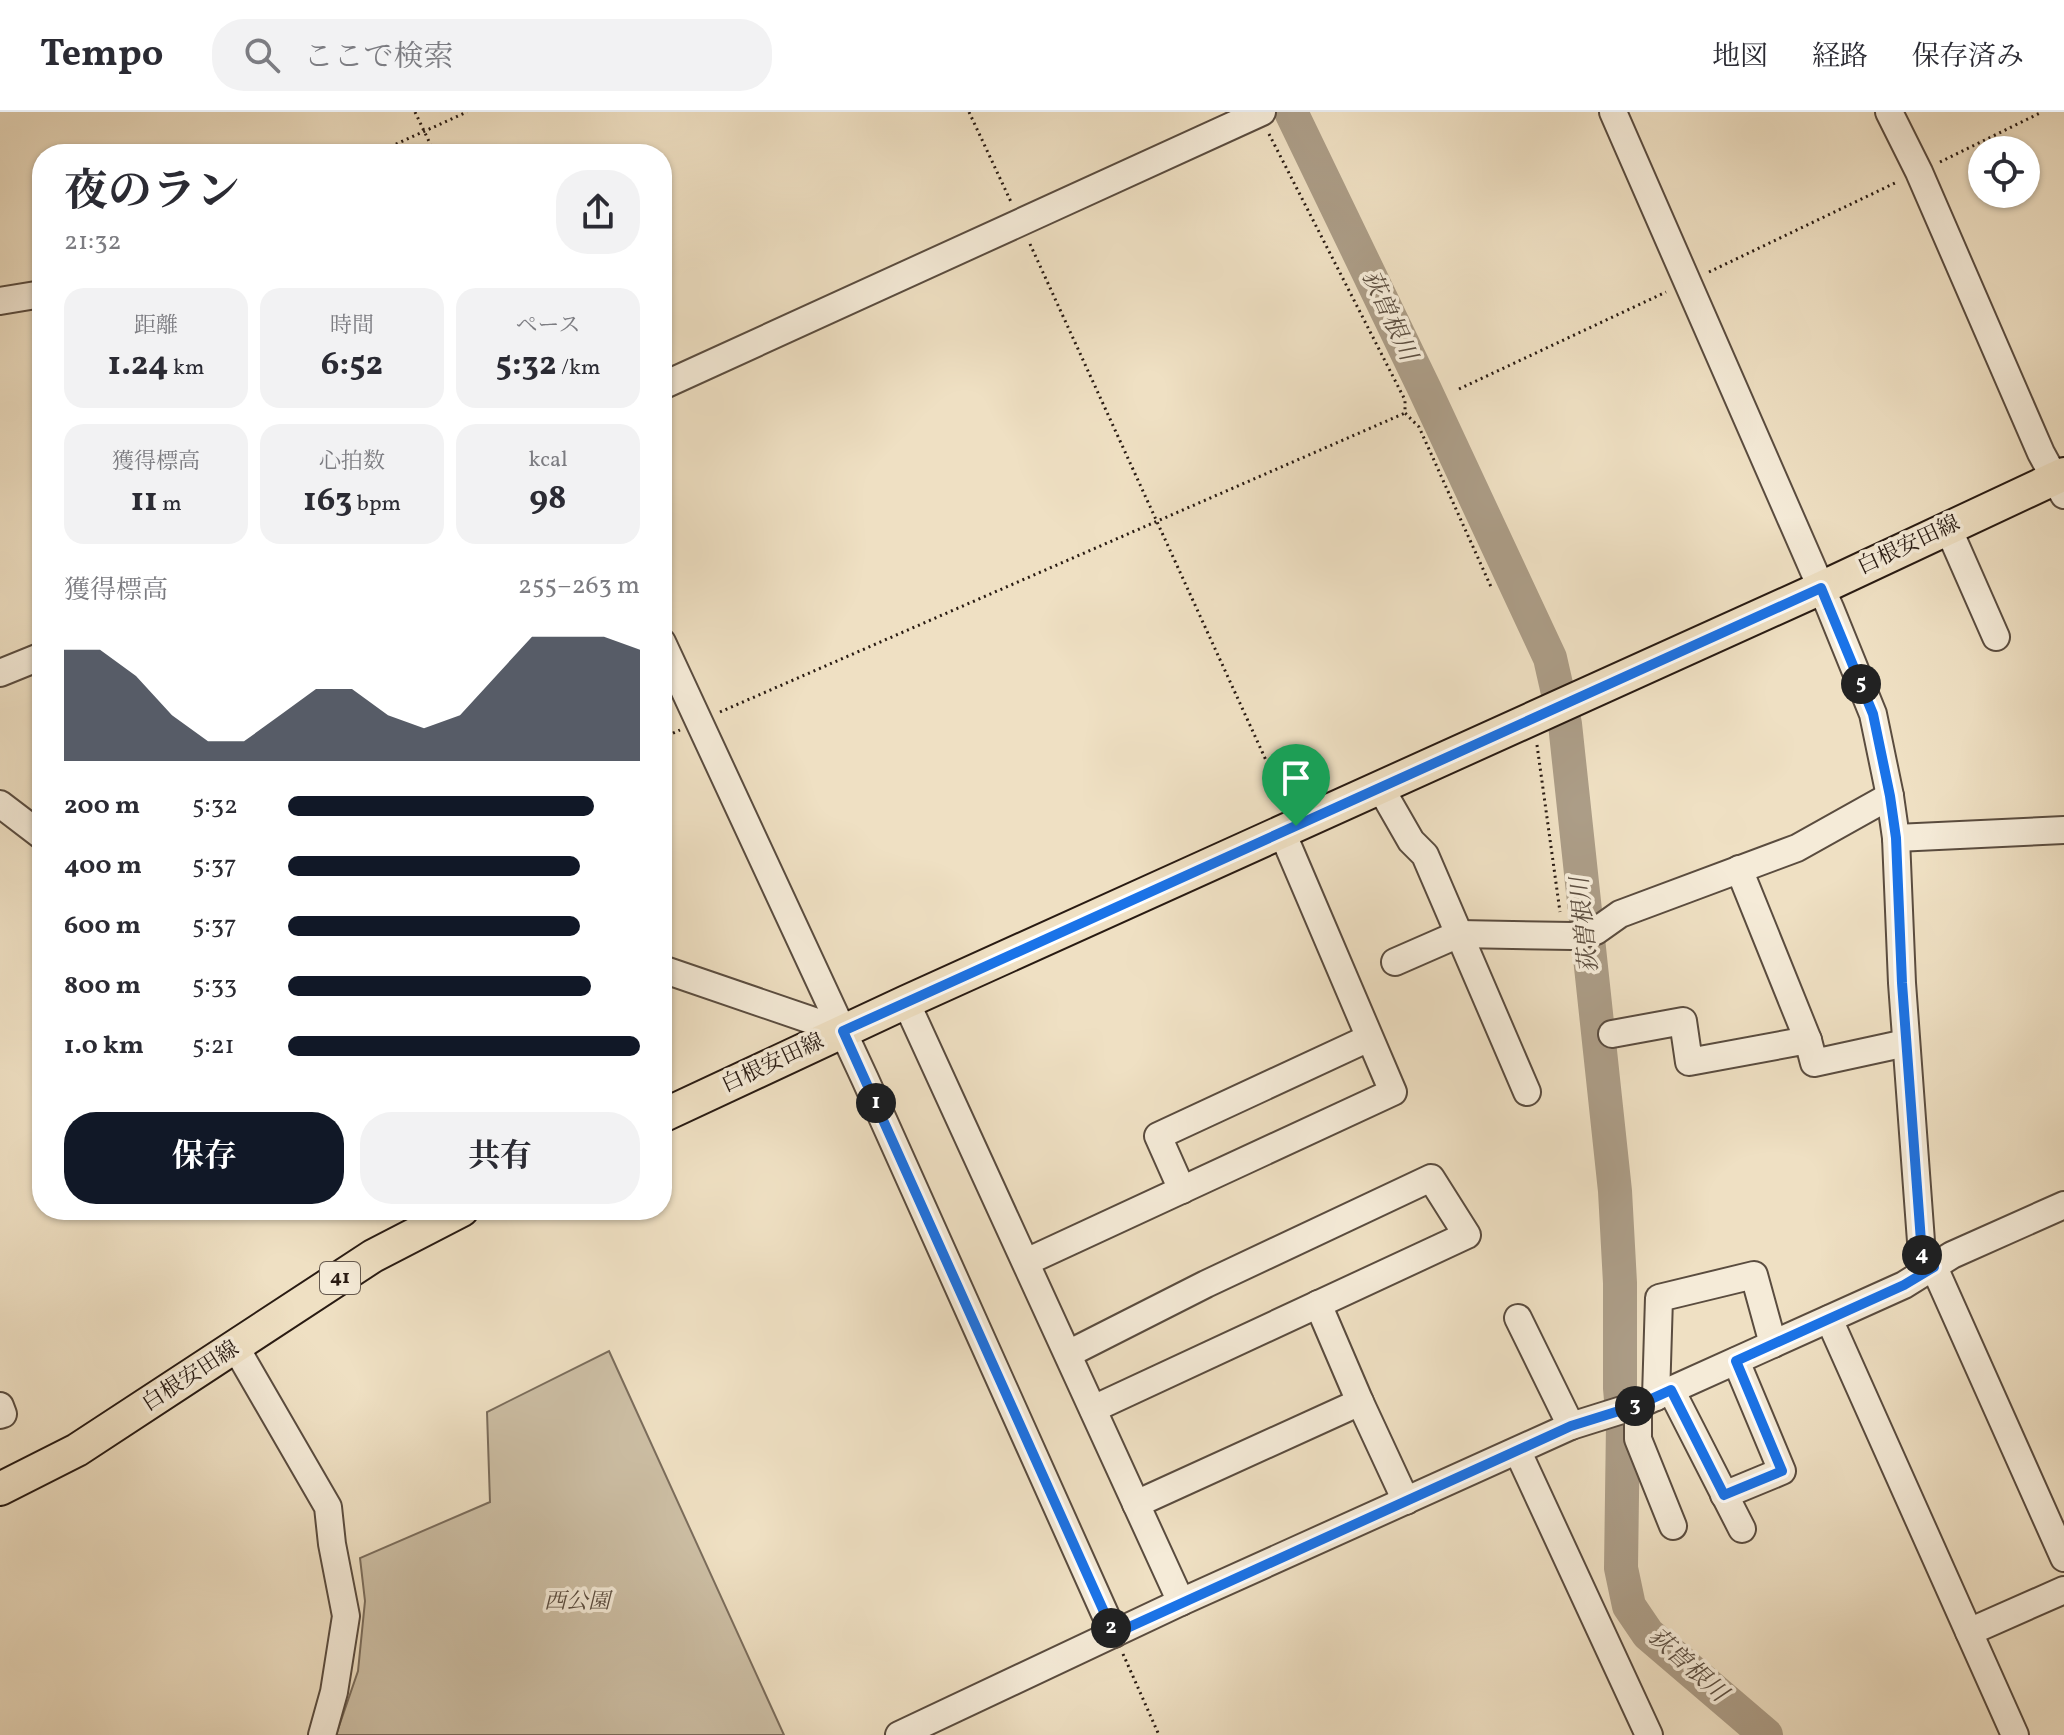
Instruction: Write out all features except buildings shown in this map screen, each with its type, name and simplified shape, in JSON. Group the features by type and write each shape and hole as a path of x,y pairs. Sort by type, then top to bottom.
{"main road":[{"name":"白根安田線","path":"672,1111 1948,528 2061,483"},
{"name":"白根安田線","path":"0,1489 77,1450 373,1256 443,1220"}],"street":[{"path":"1613,112 1873,714 1896,838 1906,1043 1922,1255 1934,1267 2064,1558"},
{"path":"1889,112 1919,172 2041,453 2061,483"},
{"path":"672,381 1261,113"},
{"path":"0,301 32,296"},
{"path":"1948,528 1996,637"},
{"path":"0,673 32,660"},
{"path":"672,664 843,1031 1114,1634"},
{"path":"1380,787 1411,841 1425,855 1527,1092"},
{"path":"1395,962 1459,934 1577,934 1620,914 1797,848 1890,796"},
{"path":"0,804 32,828"},
{"path":"1026,1262 1393,1092 1369,1038 1289,829"},
{"path":"1896,838 2064,830"},
{"path":"1739,869 1808,1040 1814,1063 1906,1043"},
{"path":"672,972 843,1031"},
{"path":"906,1002 1181,1602"},
{"path":"1612,1034 1683,1021 1689,1062 1808,1040"},
{"path":"1182,1190 1158,1136 1369,1038"},
{"path":"1068,1354 1206,1284 1431,1178 1467,1235 1093,1409"},
{"path":"899,1735 1181,1602 1571,1426 1655,1397 1904,1285 1952,1255 2064,1205"},
{"path":"1673,1526 1638,1439 1655,1397 1659,1298 1754,1275 1773,1344"},
{"path":"1318,1304 1406,1501"},
{"path":"1518,1318 1571,1426"},
{"path":"1829,1319 2015,1735"},
{"path":"230,1352 328,1507 346,1616 334,1692 322,1735"},
{"path":"1724,1495 1782,1471 1736,1361"},
{"path":"1655,1397 1724,1495 1742,1529"},
{"path":"1136,1504 1360,1402"},
{"path":"0,1406 3,1414 0,1415"},
{"path":"1518,1452 1649,1735"},
{"path":"1969,1632 2064,1590"}],"path":[{"path":"415,112 430,144"},
{"path":"396,144 467,112"},
{"path":"969,112 1155,521 1289,829"},
{"path":"1459,389 2042,112"},
{"path":"1261,113 1405,400 1405,413 1419,427 1492,589"},
{"path":"698,721 1405,413"},
{"path":"1533,718 1577,934"},
{"path":"1114,1634 1159,1735"}],"green space":[{"name":"西公園","path":"609,1351 784,1735 336,1735 358,1671 365,1601 360,1558 490,1502 487,1412"}],"waterway":[{"name":"荻曽根川","path":"1291,112 1550,658 1565,724 1615,1191 1623,1424 1621,1568 1629,1606 1648,1634 1766,1735"}],"route":[{"path":"1821,588 1873,714 1890,796 1896,838 1902,983 1922,1255 1934,1267 1904,1285 1736,1361 1782,1471 1724,1495 1671,1390 1638,1405 1571,1426 1114,1634 843,1031 1296,826 1821,588"}]}
